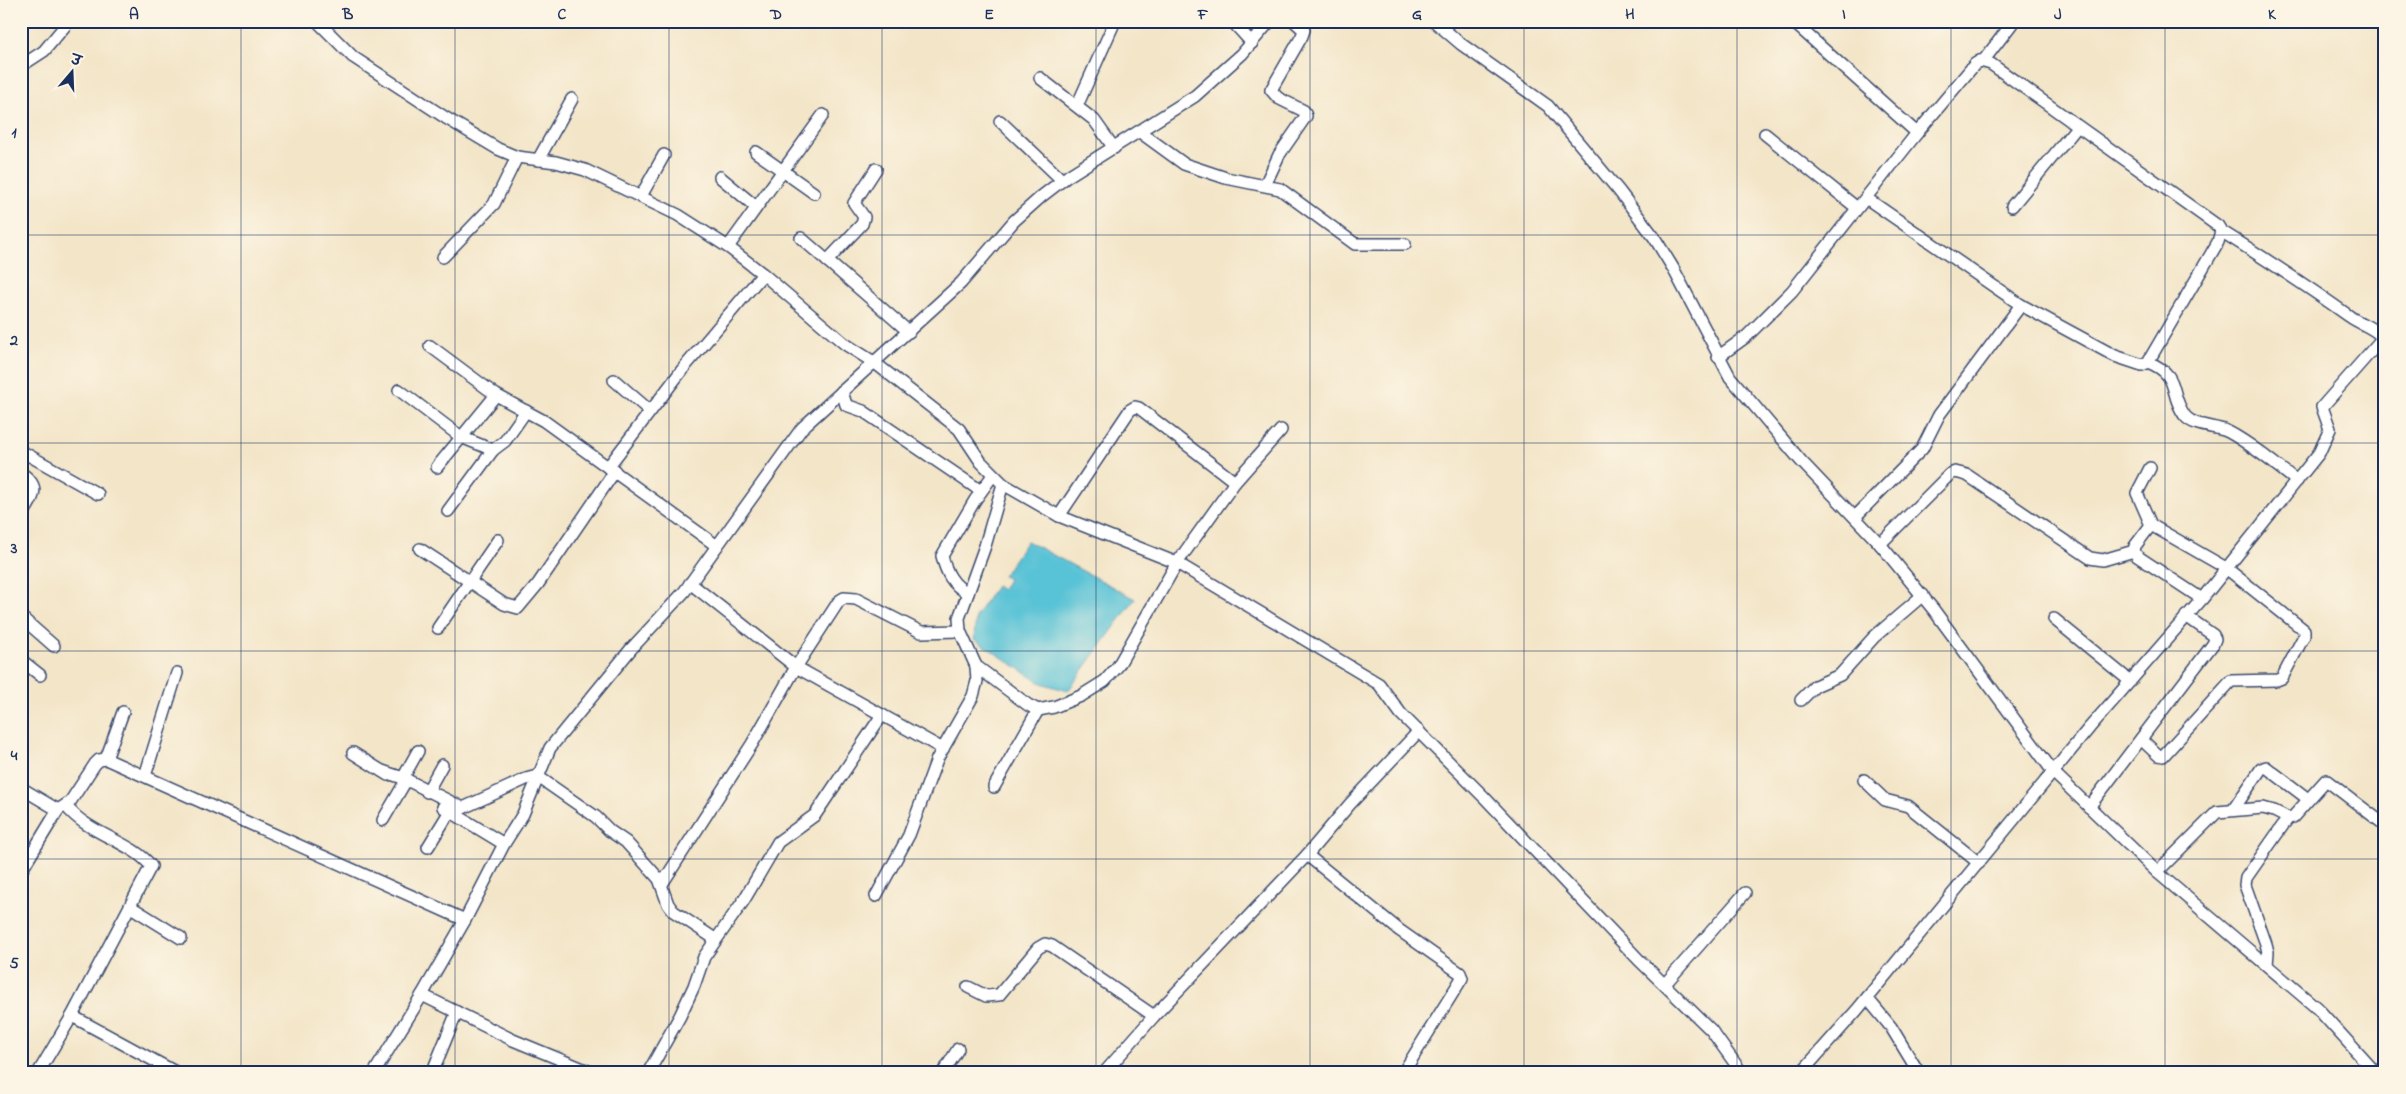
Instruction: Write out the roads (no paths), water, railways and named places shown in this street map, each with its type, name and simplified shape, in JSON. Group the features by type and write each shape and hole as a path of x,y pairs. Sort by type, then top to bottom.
{"street":[{"path":"21,66 44,51 69,21"},
{"path":"317,21 353,57 446,118 498,149 517,157 556,162 585,170 678,215 728,247 763,274 845,344 875,363 959,429 970,447 993,476 1003,484 1059,516 1176,563 1380,684 1401,714 1639,960 1711,1030 1742,1073"},
{"path":"1077,106 1115,21"},
{"path":"1232,21 1252,43"},
{"path":"374,1073 422,996 465,920 504,844 523,814 550,748 588,699 690,583 802,428 961,283 1014,221 1062,180 1195,96 1242,54 1270,21"},
{"path":"1265,185 1280,155 1306,116 1304,110 1278,98 1271,90 1302,36 1304,30 1294,21"},
{"path":"1434,21 1461,44 1525,88 1554,113 1619,191 1654,237 1674,268 1718,357 1730,376 1795,454 1880,544 1922,595 2054,773 2157,872 2318,1009 2376,1073"},
{"path":"1792,21 1917,133"},
{"path":"1718,357 1747,336 1777,308 1917,133 1976,64 1984,60 2014,21"},
{"path":"1801,1073 1867,998 2130,681 2202,599 2297,481 2319,453 2330,429 2322,407 2380,340 2381,336 2221,231 2218,226 1991,64 1980,61"},
{"path":"1040,78 1094,120 1114,148"},
{"path":"538,160 572,99"},
{"path":"728,247 822,115"},
{"path":"1000,121 1062,180"},
{"path":"2012,206 2077,127"},
{"path":"1140,132 1184,164 1226,178 1280,189 1347,241 1355,244 1405,244"},
{"path":"1765,134 1857,208"},
{"path":"756,152 814,193"},
{"path":"641,196 664,155"},
{"path":"443,257 494,204 517,157"},
{"path":"827,261 862,224 864,217 854,203 876,169"},
{"path":"720,177 756,207"},
{"path":"1866,198 2021,305 2116,356 2142,365 2148,362 2218,242 2221,231"},
{"path":"801,238 909,332"},
{"path":"420,549 510,607 518,608 538,584 650,411 763,274"},
{"path":"1855,517 1922,449 1939,415 2021,305"},
{"path":"430,346 496,395 544,421 717,546"},
{"path":"2148,362 2161,368 2168,374 2185,416 2192,421 2233,435 2297,481"},
{"path":"614,380 650,411"},
{"path":"399,390 461,437 493,450"},
{"path":"842,391 846,405 863,411 981,491"},
{"path":"437,468 496,395"},
{"path":"1059,516 1130,410 1134,407 1139,408 1235,482"},
{"path":"448,511 493,450 504,441 526,411"},
{"path":"976,666 1038,710 1054,707 1081,696 1112,674 1176,563 1235,482 1281,430"},
{"path":"21,451 98,494"},
{"path":"2141,739 2158,755 2163,756 2226,684 2236,680 2276,680 2285,674 2304,630 2226,568 2151,526 2137,493 2150,468"},
{"path":"1880,544 1950,474 1955,472 1968,475 2090,558 2103,560 2134,551"},
{"path":"21,473 35,485 34,492 21,518"},
{"path":"968,593 957,588 952,582 942,556 981,491 993,476"},
{"path":"876,896 910,835 926,787 943,749 973,696 977,681 976,666 960,632 959,618 985,546 1003,484"},
{"path":"2151,526 2135,546 2134,551 2137,556 2202,599"},
{"path":"438,628 498,540"},
{"path":"690,583 796,667 943,749"},
{"path":"1801,700 1815,686 1840,675 1874,637 1922,595"},
{"path":"662,884 752,744 796,667 839,601 844,598 856,599 921,632 960,632"},
{"path":"2089,807 2214,644 2215,640 2212,635 2186,616"},
{"path":"21,617 54,646"},
{"path":"2054,619 2130,681"},
{"path":"21,660 40,675"},
{"path":"145,776 178,673"},
{"path":"994,787 1038,710"},
{"path":"106,759 123,712"},
{"path":"648,1073 680,1016 694,986 704,957 744,900 778,842 815,815 882,715"},
{"path":"1104,1073 1154,1016 1306,855 1350,804 1419,731"},
{"path":"383,820 418,751"},
{"path":"353,753 382,771 463,808 526,779 537,776"},
{"path":"21,871 62,808 95,764 99,760 106,759 465,920"},
{"path":"428,792 442,765"},
{"path":"2233,810 2261,769 2266,767 2308,799"},
{"path":"537,776 596,817 610,831 626,842 662,884 672,911 715,939"},
{"path":"1864,780 1885,800 1908,806 1979,863"},
{"path":"2266,965 2268,952 2246,885 2246,878 2288,818 2293,817 2326,780 2385,825"},
{"path":"403,781 504,844"},
{"path":"21,788 62,808 85,825 142,857 151,866 72,1016 38,1073"},
{"path":"2157,872 2218,812 2270,809 2288,818"},
{"path":"428,847 450,811"},
{"path":"1306,855 1400,930 1460,973 1462,978 1403,1073"},
{"path":"1665,984 1745,892"},
{"path":"131,907 181,938"},
{"path":"968,987 986,996 994,997 999,995 1038,948 1045,944 1052,946 1154,1016"},
{"path":"422,996 513,1040 593,1073"},
{"path":"1867,998 1891,1027 1919,1073"},
{"path":"432,1073 457,1012"},
{"path":"72,1016 177,1073"},
{"path":"943,1073 958,1049"},
{"path":"21,1071 25,1073"}],"water":[{"path":"1027,541 1135,599 1068,691 1041,683 974,639 976,616 996,586 1002,590 1008,579 1003,576"}]}
